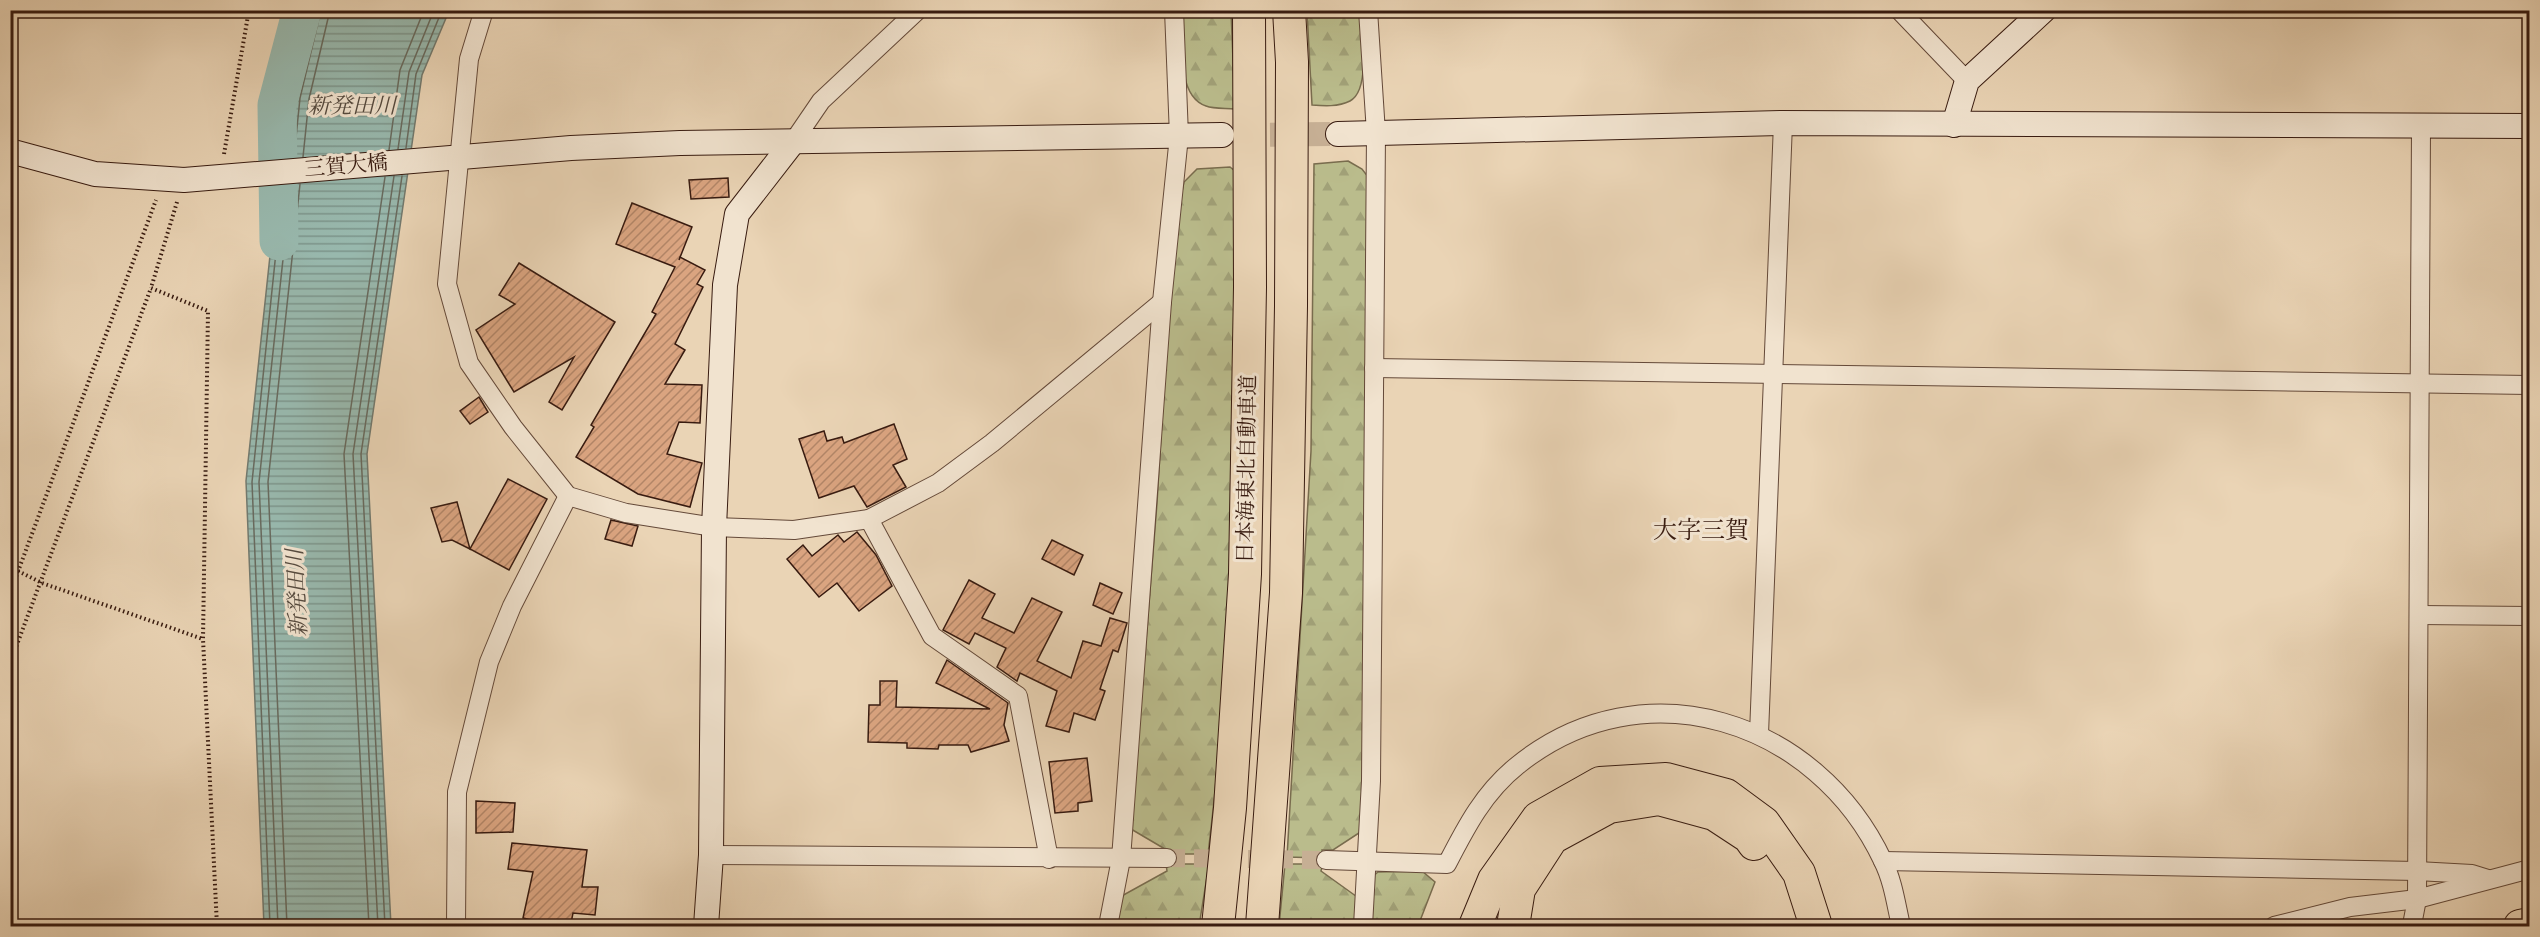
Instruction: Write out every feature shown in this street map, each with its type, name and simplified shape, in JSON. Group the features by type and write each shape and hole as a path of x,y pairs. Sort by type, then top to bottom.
{"highway":[{"name":"日本海東北自動車道","path":"1218,927 1230,808 1245,574 1250,287 1249,10"},
{"name":"日本海東北自動車道","path":"1262,927 1286,593 1291,283 1292,62 1289,10"},
{"path":"1475,927 1494,880 1538,818 1600,783 1666,779 1726,795 1764,824 1799,873 1816,927"},
{"path":"1513,927 1519,890 1552,837 1609,807 1659,799 1714,814 1749,837 1782,880 1796,927"},
{"path":"2520,927 2529,924"}],"street":[{"path":"484,10 470,58 450,158 447,284 469,363 513,427 568,496 626,513 714,527 794,530 869,519 947,477 992,443 1162,302"},
{"path":"706,927 711,855 714,527 725,285 737,214 793,142 821,100 918,10"},
{"path":"1108,927 1121,859 1162,302 1179,136 1174,10"},
{"path":"1363,927 1371,781 1376,133 1368,10"},
{"path":"1899,10 1967,81"},
{"path":"1954,125 1967,81 2043,10"},
{"path":"1759,734 1783,123"},
{"path":"1338,134 1783,123 2421,128 2529,126"},
{"path":"2412,925 2417,899 2421,128"},
{"name":"三賀大橋","path":"10,152 95,174 174,180 571,148 1222,135"},
{"path":"1374,368 2421,386 2529,385"},
{"path":"456,927 457,792 489,662 512,606 568,496"},
{"path":"869,519 932,636 1018,696 1049,859"},
{"path":"2419,615 2529,616"},
{"path":"1326,861 1447,864 1477,807 1518,765 1575,729 1636,715 1703,715 1759,734 1809,764 1850,807 1883,861 1894,894 1900,927"},
{"path":"711,855 1167,858"},
{"path":"1883,861 2417,871 2472,874 2488,879"},
{"path":"2274,927 2350,907 2417,899 2529,869"}],"path":[{"path":"220,177 249,10"},
{"path":"10,663 151,288 174,180"},
{"path":"10,593 174,180"},
{"path":"151,288 208,311 204,639 216,927"},
{"path":"10,567 42,583 204,639"}],"green space":[{"path":"1182,11 1231,11 1235,109 1206,106 1196,100 1189,91 1183,64"},
{"path":"1307,11 1360,11 1363,73 1357,95 1350,101 1336,105 1312,105"},
{"path":"1348,161 1362,169 1372,182 1362,831 1333,850 1322,850 1323,858 1287,857 1311,451 1314,164"},
{"path":"1230,167 1235,171 1232,513 1224,684 1217,769 1208,854 1165,854 1165,849 1131,829 1157,503 1173,234 1184,182 1197,169"},
{"path":"1166,864 1209,864 1199,926 1114,926 1118,898 1167,871"},
{"path":"1285,864 1323,864 1321,871 1360,899 1359,926 1279,926"},
{"path":"1422,871 1435,882 1418,926 1372,926 1372,877 1378,872"}],"water":[{"name":"新発田川","path":"308,11 449,11 422,75 367,454 391,926 264,926 246,481 287,96"}],"building":[{"path":"728,178 729,197 691,199 689,180"},
{"path":"632,203 692,227 680,257 705,270 697,284 703,287 675,344 685,350 665,384 702,385 700,423 679,422 667,454 702,463 690,507 638,494 576,457 594,427 591,425 656,314 652,312 675,267 616,244"},
{"path":"519,263 615,322 562,410 549,402 574,357 514,392 476,330 515,304 499,295"},
{"path":"479,397 488,412 470,424 460,411"},
{"path":"894,424 907,459 893,465 906,487 867,507 854,486 819,498 799,439 824,431 827,441 842,437 844,443"},
{"path":"508,479 547,499 509,570 470,549"},
{"path":"457,502 470,549 452,540 442,542 431,508"},
{"path":"611,520 638,526 632,546 605,539"},
{"path":"857,532 876,555 892,586 859,611 837,583 819,597 787,559 803,545 812,556 838,535 844,542"},
{"path":"1052,540 1083,555 1074,575 1042,559"},
{"path":"969,580 995,594 982,618 1014,633 1032,598 1062,612 1037,661 1071,678 1083,641 1101,646 1110,618 1127,623 1118,652 1113,650 1100,689 1105,691 1095,720 1074,713 1069,732 1046,726 1057,691 1020,673 1017,681 997,667 1006,648 975,633 969,644 943,630"},
{"path":"1100,583 1122,593 1113,614 1093,605"},
{"path":"947,660 1008,703 1004,725 1009,741 971,752 968,745 939,745 938,749 907,748 907,743 868,742 869,705 880,705 880,681 897,681 896,707 990,709 936,683"},
{"path":"1087,758 1092,801 1078,803 1078,811 1055,813 1049,762"},
{"path":"476,801 515,803 513,832 476,833"},
{"path":"512,843 587,850 582,887 598,887 595,915 573,913 571,923 568,922 567,927 534,927 536,921 523,918 533,872 508,869"}],"waterway":[{"name":"新発田川","path":"279,241 277,105 302,10"}],"tunnel":[{"path":"1234,135 1338,134"},
{"path":"1167,858 1326,860"}],"district":[{"name":"大字三賀","path":"1701,530"}]}
